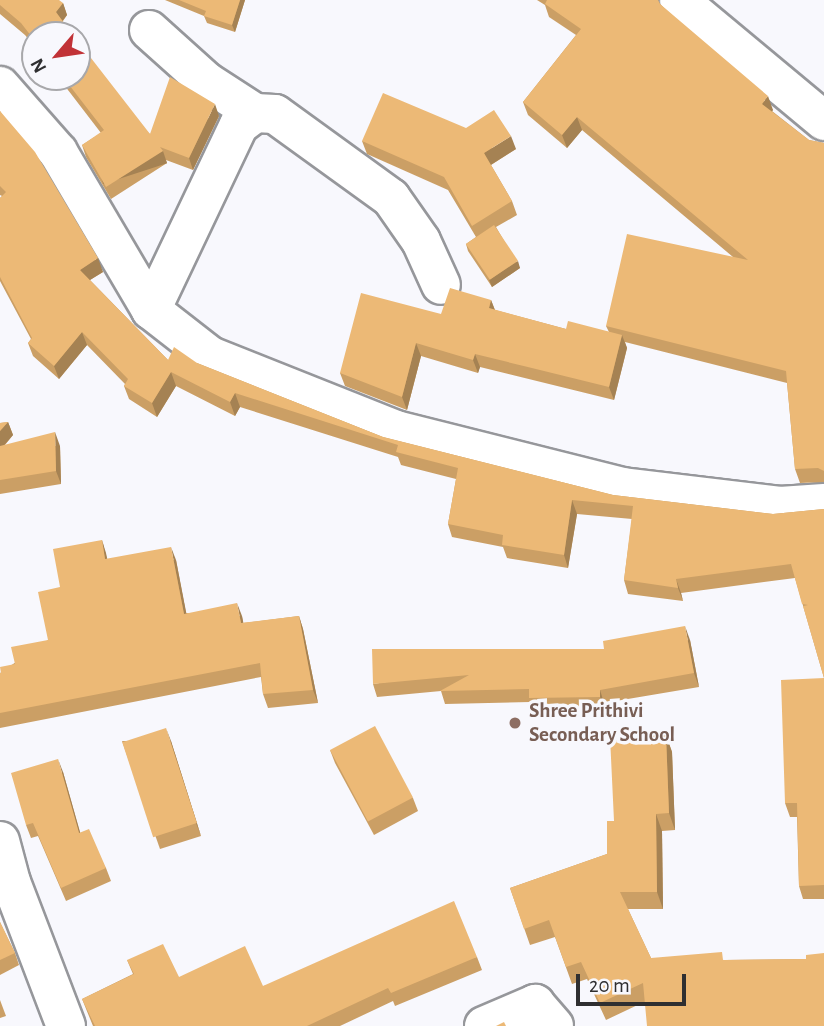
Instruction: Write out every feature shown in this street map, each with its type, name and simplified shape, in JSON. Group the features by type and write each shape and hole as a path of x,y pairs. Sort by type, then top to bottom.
{"street":[{"path":"679,0 824,121"},
{"path":"149,30 207,82 255,113 275,114 391,198 421,241 441,285"},
{"path":"0,86 58,152 151,310 210,356 396,430 623,487 780,506 824,503"},
{"path":"151,310 239,125 255,113"},
{"path":"0,841 11,882 66,1026"},
{"path":"484,1026 535,1004 554,1026"}],"building":[{"path":"0,0 59,0 63,3 56,12 63,21 21,23 0,5"},
{"path":"179,0 240,0 232,25 204,16 206,11"},
{"path":"547,0 658,0 768,96 762,104 809,140 824,143 824,471 818,468 795,469 786,371 606,326 627,234 748,260 577,117 562,135 523,102 581,29 545,4"},
{"path":"91,58 150,134 170,77 215,104 189,158 160,147 163,151 106,187 82,145 104,130 74,91 91,91"},
{"path":"383,93 466,128 494,110 511,136 484,153 512,201 472,226 444,177 362,141"},
{"path":"0,111 35,152 98,258 80,270 168,360 174,347 197,363 383,437 613,495 773,514 824,509 824,678 803,606 808,605 802,604 791,564 676,579 678,588 624,580 633,506 572,500 564,555 502,545 503,535 448,524 458,468 396,452 398,445 235,393 230,402 171,372 152,403 124,386 128,379 82,332 54,366 28,343 32,338 0,277 0,198 6,192 0,186"},
{"path":"494,225 518,261 490,280 466,244"},
{"path":"450,288 491,300 489,308 566,329 568,321 622,335 609,387 475,354 473,360 416,343 402,397 340,373 361,293 441,314"},
{"path":"8,422 0,431 0,423"},
{"path":"55,432 56,471 0,480 0,446"},
{"path":"102,540 105,559 171,547 184,614 237,603 241,623 299,616 313,690 263,694 260,663 0,713 0,667 15,664 11,647 48,640 38,592 60,587 53,549"},
{"path":"685,626 694,673 600,690 600,697 529,698 529,689 440,691 469,675 373,684 372,649 604,649 603,641"},
{"path":"824,678 824,885 799,886 797,803 785,803 781,680"},
{"path":"375,726 413,798 368,821 330,750"},
{"path":"166,728 197,823 153,837 122,742"},
{"path":"666,735 669,813 656,814 657,892 620,892 651,958 722,952 723,960 806,959 806,955 824,953 824,1026 647,1026 643,983 600,1003 581,962 566,967 549,920 524,929 510,888 607,854 607,821 614,821 610,737"},
{"path":"58,759 79,833 89,829 106,868 61,888 33,823 26,825 11,773"},
{"path":"454,901 477,957 391,993 388,988 307,1026 95,1026 82,999 134,974 127,960 163,944 179,977 245,946 263,986"},
{"path":"0,922 15,953 0,960"}],"place":[{"name":"Shree Prithivi Secondary School","path":"515,723"}]}
